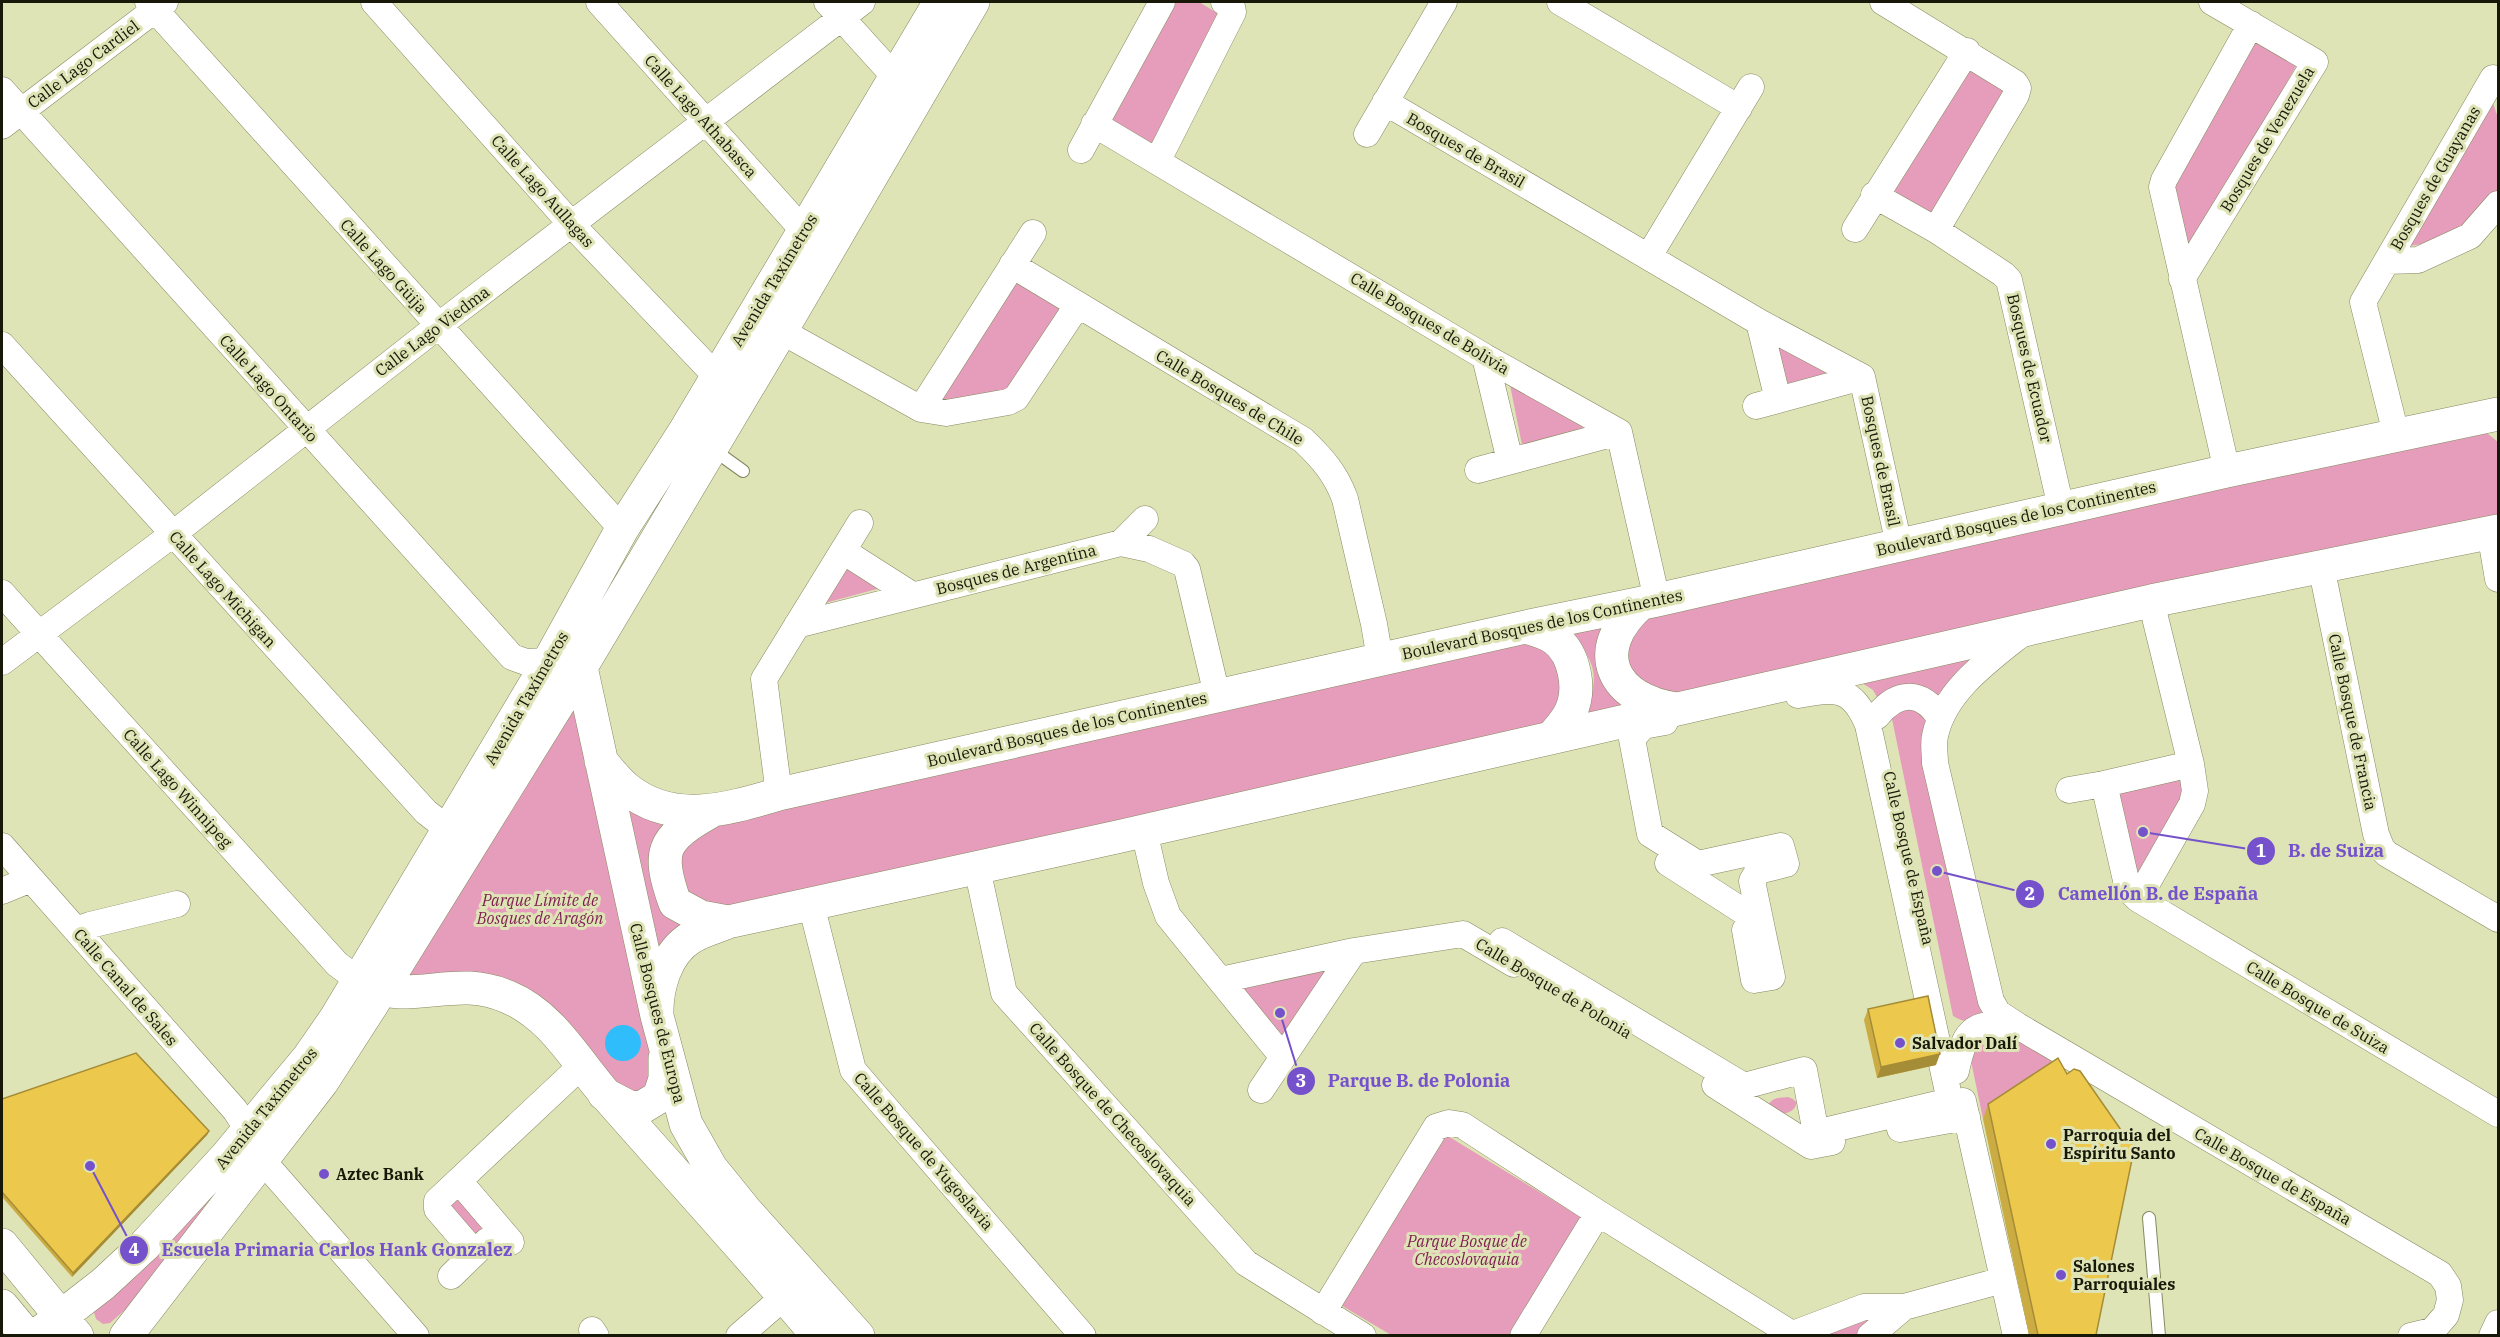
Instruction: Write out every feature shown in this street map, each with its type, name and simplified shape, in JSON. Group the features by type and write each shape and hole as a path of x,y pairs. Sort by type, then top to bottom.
{"street":[{"name":"Calle Lago Aullagas","path":"374,2 572,225 717,377"},
{"name":"Calle Lago Athabasca","path":"599,2 803,230"},
{"name":"Calle Lago Viedma","path":"2,662 173,534 306,428 705,122 835,10 862,2"},
{"name":"Avenida Taxímetros","path":"126,1335 322,1082 448,829 549,662 622,529 698,439 781,331 871,147 895,77 940,2"},
{"name":"Avenida Taxímetros","path":"36,1335 69,1325 102,1284 144,1246 248,1130 309,1057 336,1018 369,984 581,667 698,439 717,377 803,230 871,147 973,2"},
{"path":"1081,150 1162,2"},
{"path":"1158,160 1233,12 1232,7 1224,2"},
{"path":"1367,134 1444,2"},
{"path":"1560,2 1745,98 1649,256"},
{"path":"1883,2 1967,51 2015,83 2018,92 1936,231"},
{"name":"Bosques de Venezuela","path":"2182,279 2315,62 2212,2"},
{"name":"Calle Lago Cardiel","path":"11,119 156,4"},
{"name":"Calle Lago Güija","path":"156,4 438,326 622,529"},
{"path":"835,10 895,77"},
{"path":"2227,471 2162,192 2163,184 2250,24"},
{"path":"1855,229 1874,195 1967,51"},
{"name":"Bosques de Guayanas","path":"2396,434 2363,302 2493,78 2499,93"},
{"name":"Calle Lago Ontario","path":"2,90 11,119 306,428 512,657 526,662 549,662"},
{"name":"Bosques de Brasil","path":"1385,102 1759,322 1862,377 1899,545"},
{"name":"Calle Bosques de Bolivia","path":"1094,124 1158,160 1485,357 1619,432"},
{"name":"Bosques de Ecuador","path":"1874,195 1936,231 2009,280 2061,508"},
{"name":"Bosques de Guayanas","path":"2387,261 2418,260 2470,236 2499,204"},
{"path":"921,409 1033,233"},
{"name":"Calle Bosques de Chile","path":"1012,265 1303,440 1326,463 1338,480 1345,499 1380,659"},
{"path":"781,331 921,409 946,412 1008,402 1016,398 1077,306"},
{"name":"Bosques de Brasil","path":"1759,322 1767,403 1862,377"},
{"name":"Calle Lago Michigan","path":"2,345 426,812 448,829"},
{"path":"1485,357 1510,461"},
{"name":"Boulevard Bosques de los Continentes","path":"601,761 626,788 644,800 666,809 708,813 779,794 1217,695 1649,602 2227,471 2396,434 2491,420"},
{"path":"1478,470 1619,432 1649,602 1621,625 1611,646 1615,671 1632,694 1666,707 1683,709"},
{"path":"1121,543 1145,519"},
{"path":"779,794 764,683 860,523"},
{"path":"657,1016 657,998 674,951 693,936 728,922 1144,831 2024,632 2151,601 2494,532 2499,579"},
{"name":"Bosques de Argentina","path":"797,625 1121,543 1149,549 1183,564 1188,569 1217,695"},
{"path":"843,551 912,595"},
{"name":"Calle Bosque de Francia","path":"2321,566 2373,822 2382,849 2499,919"},
{"name":"Calle Lago Winnipeg","path":"2,593 337,964 369,984"},
{"path":"2104,784 2128,889 2138,899 2195,798 2191,764 2151,601"},
{"path":"1526,627 1542,632 1562,645 1570,658 1576,678 1575,699 1571,712 1552,737"},
{"name":"Calle Bosque de España","path":"2024,632 1971,674 1940,718 1934,737 1935,763 1989,994 1998,1013 2440,1274 2448,1286 2450,1300 2446,1315 2422,1333"},
{"path":"549,662 581,667"},
{"name":"Calle Bosques de Europa","path":"581,667 588,689 601,761 664,1050 686,1124 711,1168 745,1210 858,1335"},
{"name":"Calle Bosque de España","path":"1816,678 1855,689 1869,699 1877,716 2016,1335"},
{"path":"1502,941 1744,1086 1804,1070 1816,1133 1950,1101 1868,725 1861,707 1847,696 1828,689 1643,726 1632,739 1650,834 1698,864 1781,846 1786,864 1758,871 1752,881 1772,977 1754,980 1741,863"},
{"path":"1877,716 1887,704 1899,698 1921,697 1931,705 1940,718"},
{"path":"1617,723 1638,842 1688,876 1747,923 1761,969"},
{"path":"2069,790 2191,764"},
{"path":"708,813 683,827 669,845 664,859 665,874 675,903 701,917 728,922"},
{"path":"1144,831 1156,883 1168,916 1282,1056"},
{"name":"Calle Canal de Sales","path":"2,846 235,1110 248,1130"},
{"path":"1688,876 1774,856"},
{"name":"Calle Bosque de Checoslovaquia","path":"977,868 1004,993 1246,1263 1363,1335"},
{"path":"2,891 31,879"},
{"name":"Calle Bosque de Suiza","path":"2138,899 2499,1114"},
{"path":"76,930 177,904"},
{"name":"Calle Bosque de Yugoslavia","path":"811,904 854,1070 1083,1335"},
{"name":"Calle Bosque de Polonia","path":"1221,980 1354,951 1463,934 1739,1099 1811,1146"},
{"path":"1261,1090 1354,951"},
{"path":"369,984 399,992 465,987 487,988 530,1009 558,1034 604,1094 818,1335"},
{"name":"Calle Bosque de España","path":"1956,1071 1966,1036 1977,1028 1991,1023 2018,1026"},
{"path":"604,1094 635,1108 641,1108 658,1097 665,1079 664,1050"},
{"path":"474,1252 435,1204 582,1065"},
{"path":"1739,1099 1798,1083 1811,1146 1966,1117"},
{"path":"1323,1312 1436,1127 1449,1123 1462,1125 1794,1335 1864,1307 1904,1307 2003,1280"},
{"path":"261,1160 416,1335"},
{"path":"451,1276 474,1252 506,1236 459,1181"},
{"path":"1523,1335 1598,1213"},
{"path":"2,1245 69,1325"},
{"path":"739,1335 784,1296"},
{"path":"2,1306 27,1335"},
{"path":"1870,1335 1904,1307"},
{"path":"2492,1335 2499,1323"}],"lane":[{"path":"698,439 743,471"},
{"path":"2149,1218 2159,1335"}],"green space":[{"path":"1176,2 1199,2 1224,17 1154,145 1108,119"},
{"path":"2254,33 2300,59 2187,259 2170,192"},
{"path":"1978,63 2011,84 1931,220 1890,194 1963,69"},
{"path":"2491,97 2498,118 2498,192 2450,239 2404,247"},
{"path":"1010,280 1021,280 1064,309 1012,393 941,405 941,391"},
{"path":"1785,345 1830,373 1794,391 1784,384 1779,347"},
{"path":"1510,385 1593,425 1522,445"},
{"path":"2487,433 2498,442 2498,515 1666,697 1629,683 1622,633 1629,623 2004,533"},
{"path":"852,567 888,586 814,606 838,569"},
{"path":"1621,619 1635,707 1581,716 1592,691 1593,670 1584,650 1566,630"},
{"path":"1527,638 1547,646 1569,686 1545,725 911,866 721,914 692,903 674,854 692,829"},
{"path":"2007,641 1942,702 1881,704 1873,690 1857,680"},
{"name":"Parque Límite de Bosques de Aragón","path":"573,696 653,1052 649,1082 644,1090 624,1094 563,1027 403,981"},
{"path":"1897,706 1928,714 1921,738 1982,1003 1981,1015 1970,1021 1953,1016 1891,714"},
{"path":"2184,778 2188,799 2140,872 2129,875 2115,788"},
{"path":"623,799 672,820 668,830 686,921 661,968"},
{"path":"1333,964 1282,1039 1240,987"},
{"path":"1997,1035 2013,1037 2065,1066 1983,1119 1970,1056 1980,1041"},
{"path":"339,1038 127,1308 110,1323 103,1324 96,1319 93,1309"},
{"path":"1788,1097 1797,1103 1791,1111 1776,1115 1767,1108 1773,1100"},
{"name":"Parque Bosque de Checoslovaquia","path":"1443,1133 1582,1218 1511,1335 1391,1335 1339,1304"},
{"path":"452,1194 464,1198 485,1227 475,1237 449,1215"},
{"path":"1865,1316 1878,1320 1861,1335 1811,1336"}],"water":[{"path":"623,1025 636,1030 641,1043 636,1056 623,1061 610,1056 605,1043 610,1030"}],"building":[{"name":"Salvador Dalí","path":"1928,996 1940,1054 1881,1067 1868,1009"},
{"path":"136,1053 209,1131 73,1273 2,1192 2,1099"},
{"path":"2058,1058 2067,1074 2074,1069 2080,1071 2128,1140 2136,1140 2096,1335 2038,1335 1988,1104"}],"place":[{"name":"B. de Suiza","path":"2143,832"},
{"name":"Camellón B. de España","path":"1937,871"},
{"name":"Parque B. de Polonia","path":"1280,1013"},
{"name":"Salvador Dalí","path":"1900,1043"},
{"name":"Parroquia del Espíritu Santo","path":"2051,1144"},
{"name":"Escuela Primaria Carlos Hank Gonzalez","path":"90,1166"},
{"name":"Aztec Bank","path":"324,1174"},
{"name":"Salones Parroquiales","path":"2061,1275"}]}
